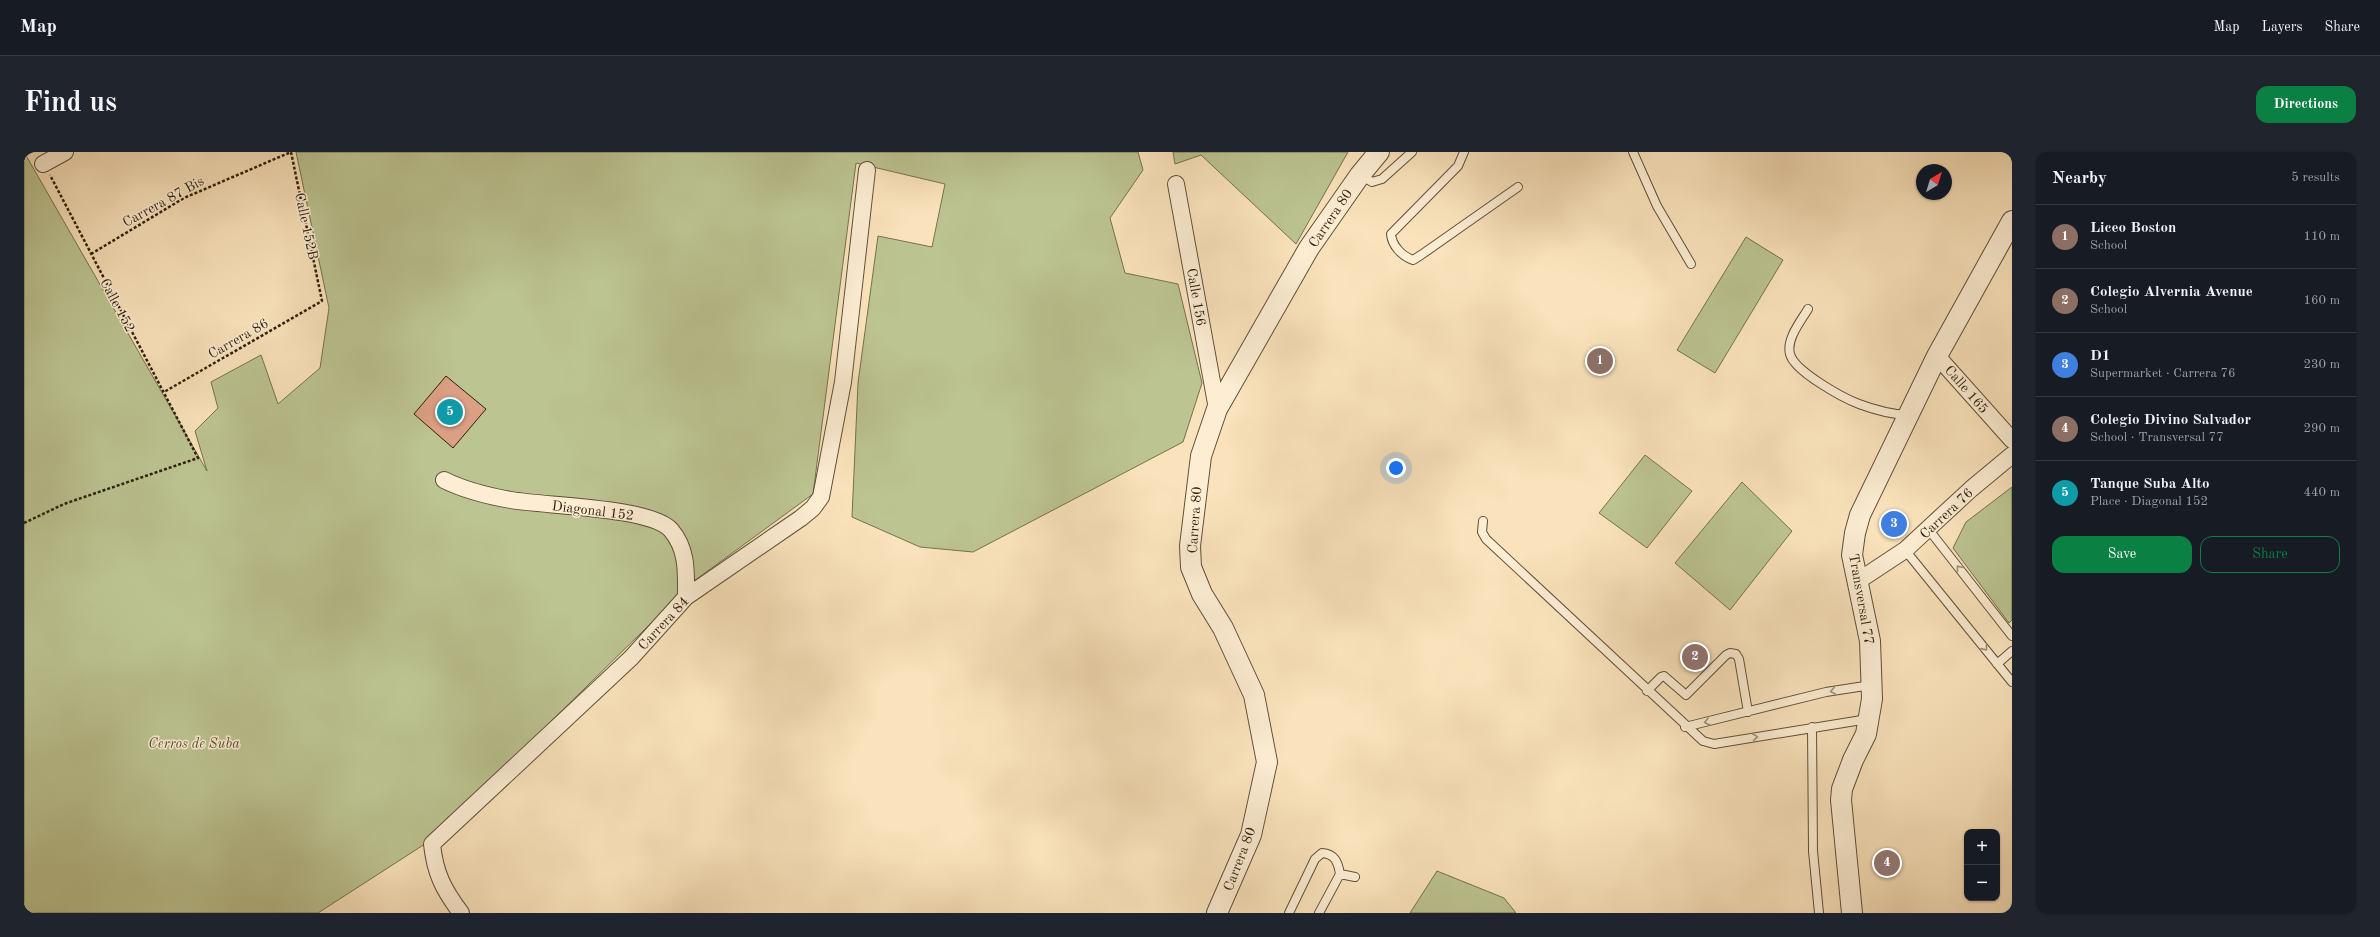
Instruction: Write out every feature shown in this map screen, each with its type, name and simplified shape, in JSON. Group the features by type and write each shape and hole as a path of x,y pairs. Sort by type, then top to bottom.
{"street":[{"path":"44,164 65,152"},
{"name":"Carrera 80","path":"1218,913 1251,836 1267,762 1254,695 1223,628 1202,594 1191,567 1190,546 1201,456 1217,409 1309,248 1378,152"},
{"name":"Carrera 84","path":"461,913 444,888 434,866 432,844 631,658 686,597 813,508 821,497 843,382 867,170"},
{"name":"Calle 156","path":"1176,184 1217,409"},
{"name":"Transversal 77","path":"1852,913 1841,800 1842,789 1853,760 1862,746 1870,718 1872,684 1870,641 1852,555 1855,533 1860,515 1908,415 1938,356 2012,221"},
{"name":"Calle 165","path":"1938,356 2012,440"},
{"name":"Carrera 76","path":"1858,581 1905,550 1929,530 1971,489 2012,455"},
{"name":"Diagonal 152","path":"444,480 461,487 511,500 638,514 658,522 670,529 680,543 686,563 686,597"}],"lane":[{"path":"1360,175 1372,182 1382,179 1412,152"},
{"path":"1464,152 1458,166 1391,234 1392,242 1406,258 1413,260 1518,188"},
{"path":"1633,152 1657,206 1691,264"},
{"path":"1808,309 1791,339 1790,354 1797,366 1815,379 1857,404 1890,414 1908,415"},
{"path":"1483,521 1482,532 1486,539 1685,727 1703,741 1714,744 1870,718"},
{"path":"1929,530 2012,636"},
{"path":"1905,550 2012,681"},
{"path":"1997,664 2012,651"},
{"path":"1647,691 1661,677 1664,676 1686,695 1726,655 1730,653 1736,654 1739,659 1748,712"},
{"path":"1685,727 1826,692 1872,684"},
{"path":"1812,727 1814,851 1819,913"},
{"path":"1289,913 1315,859 1322,853 1330,854 1338,861 1340,874 1319,913"},
{"path":"1340,874 1355,877"}],"path":[{"name":"Carrera 87 Bis","path":"91,254 184,198 291,152"},
{"name":"Calle 152B","path":"291,152 322,301"},
{"name":"Calle 152","path":"24,523 64,504 198,458 44,164"},
{"name":"Carrera 86","path":"164,392 322,301"}],"green space":[{"name":"Cerros de Suba","path":"24,152 207,471 195,431 218,408 211,382 261,355 278,404 320,368 329,308 296,152 1138,152 1143,170 1110,218 1125,273 1178,284 1202,383 1183,442 973,552 920,547 852,517 858,383 878,236 932,247 945,184 856,163 813,494 694,581 428,842 318,913 24,913"},
{"path":"1173,152 1348,152 1296,244 1201,155 1175,164"},
{"path":"1746,237 1783,260 1715,373 1677,350"},
{"path":"1645,455 1692,491 1647,548 1599,513"},
{"path":"1742,482 1792,531 1730,610 1675,563"},
{"path":"2012,487 2012,620 2009,623 1953,548 1966,522"},
{"path":"1437,871 1504,898 1516,913 1410,913"}],"building":[{"path":"446,376 486,409 453,448 414,414"}],"place":[{"name":"Liceo Boston","path":"1600,361"},
{"name":"Tanque Suba Alto","path":"450,412"},
{"name":"D1","path":"1894,524"},
{"name":"Colegio Alvernia Avenue","path":"1695,657"},
{"name":"Colegio Divino Salvador","path":"1887,863"}]}
